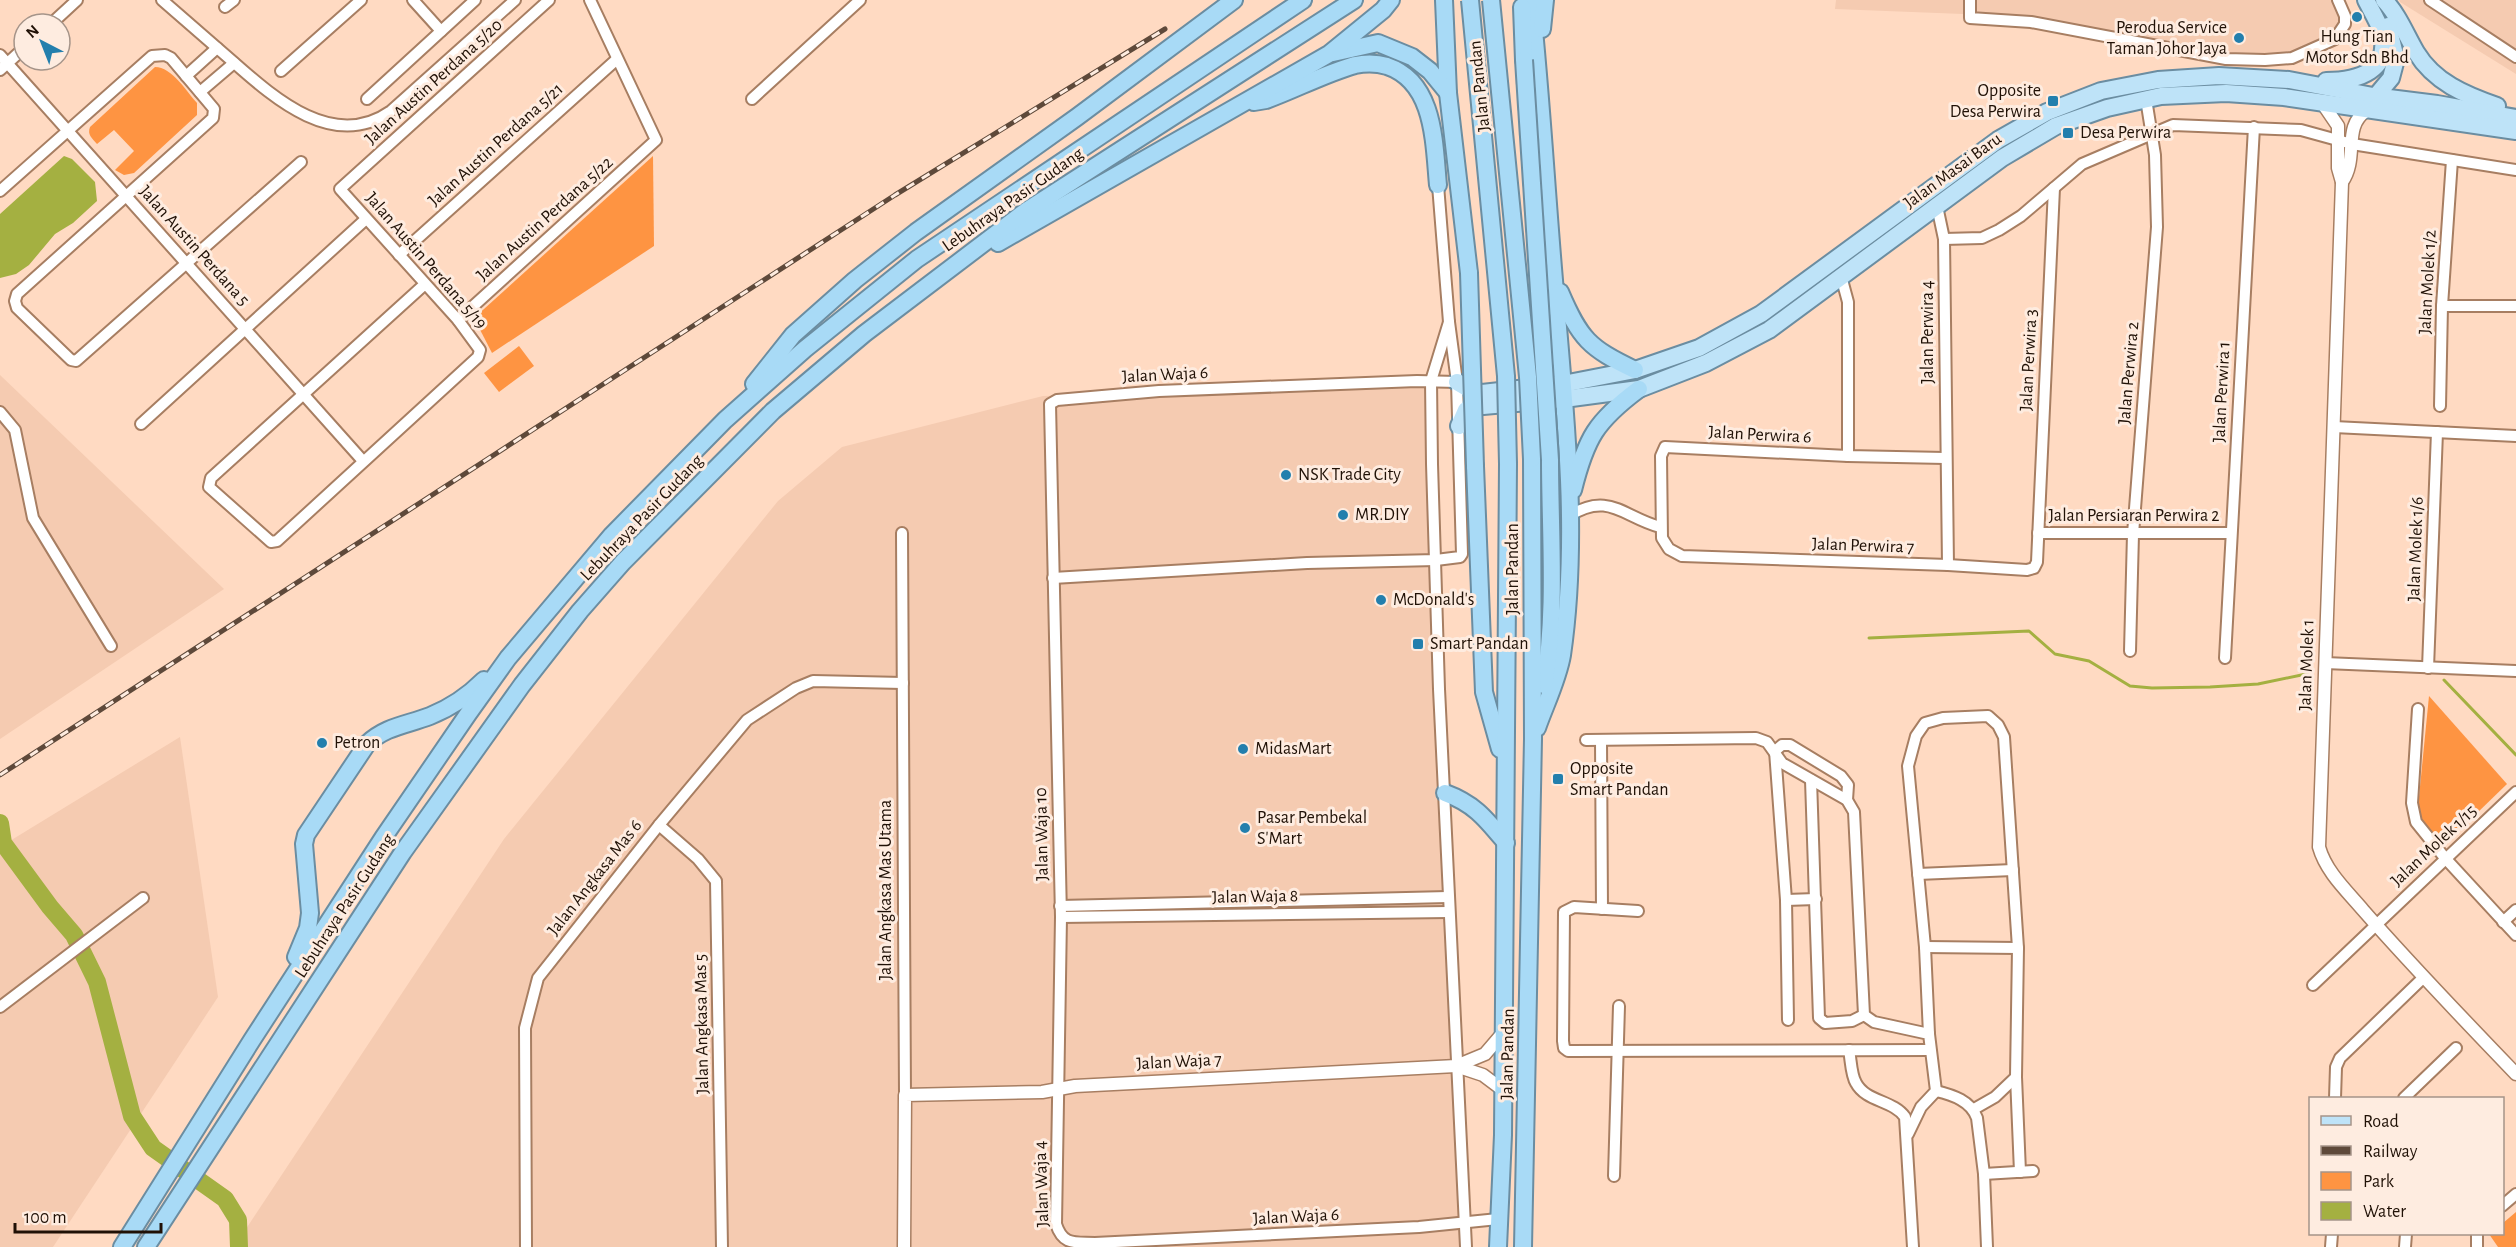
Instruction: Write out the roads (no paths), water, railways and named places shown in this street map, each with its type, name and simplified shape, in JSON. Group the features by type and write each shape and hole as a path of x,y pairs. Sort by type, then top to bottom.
{"highway":[{"path":"1182,38 1228,0"},
{"path":"725,420 794,335 855,280 916,232 1077,117 1234,0"},
{"name":"Lebuhraya Pasir Gudang","path":"122,1247 383,838 508,658 612,535 725,420 805,350 917,259 1303,0"},
{"name":"Lebuhraya Pasir Gudang","path":"146,1247 403,852 522,685 580,611 623,562 773,411 864,334 1026,211 1354,0"},
{"path":"935,280 1236,105 1329,54 1376,17 1391,0"},
{"path":"1444,0 1448,93 1469,273 1484,692 1506,770"},
{"name":"Jalan Pandan","path":"1470,0 1506,376 1508,464 1503,1090 1498,1247"},
{"name":"Jalan Pandan","path":"1491,0 1528,377 1532,459 1533,739 1523,1247"},
{"path":"1521,0 1550,460 1551,590 1548,663 1533,739"},
{"path":"1531,0 1539,71 1564,392 1569,511 1569,571 1562,658 1533,739"},
{"path":"1539,71 1545,0"},
{"path":"1329,54 1378,43 1412,57 1430,71 1448,93"},
{"path":"1236,105 1266,100 1355,65 1381,64 1394,69 1414,84 1428,111 1438,185"},
{"path":"1554,278 1574,325 1591,345 1635,370"},
{"path":"1569,511 1589,439 1611,410 1639,389"},
{"path":"252,1040 308,928 310,913 304,844 312,824 367,744 376,735 387,728 429,717 446,709 481,683 508,658"},
{"path":"1445,793 1463,800 1481,813 1506,843"}],"main road":[{"path":"2289,80 2345,81 2363,76 2375,68 2381,58 2383,47 2381,31 2366,0"},
{"path":"2370,104 2391,78 2396,59 2390,31 2376,0"},
{"path":"2384,0 2402,25 2418,55 2435,76 2464,95 2516,115"},
{"name":"Jalan Masai Baru","path":"1459,426 1466,411 1472,407 1564,392 1699,348 1761,314 1998,140 2047,112 2101,91 2158,80 2219,76 2289,80 2370,104 2516,131"},
{"name":"Jalan Masai Baru","path":"1456,375 1474,392 1482,393 1639,389 1706,363 1769,330 2002,158 2056,126 2106,108 2146,99 2226,93 2284,97 2323,104 2437,104 2516,115"}],"street":[{"path":"64,12 77,0"},
{"path":"162,0 274,97 304,116 338,124 367,123 391,111 515,0"},
{"path":"281,71 361,0"},
{"path":"413,0 441,31"},
{"path":"367,99 475,0"},
{"name":"Jalan Austin Perdana 5/20","path":"340,189 549,0"},
{"path":"590,0 616,60"},
{"path":"752,99 860,0"},
{"path":"1971,0 1970,18 2031,22 2226,60 2292,58 2335,39 2345,24 2345,16 2338,0"},
{"path":"2430,0 2516,57"},
{"path":"184,73 215,46"},
{"path":"0,190 152,56 165,55 171,58 212,104 213,118 17,294 15,301 17,308 71,360 81,359 301,162"},
{"name":"Jalan Austin Perdana 5/22","path":"458,320 655,143 655,137 616,60"},
{"name":"Jalan Austin Perdana 5/21","path":"399,255 616,60"},
{"path":"199,90 232,61"},
{"name":"Jalan Austin Perdana 5","path":"3,63 68,129 363,460"},
{"name":"Jalan Perwira 2","path":"2130,651 2133,534 2157,227 2152,132 2146,99"},
{"name":"Jalan Molek 1","path":"2323,104 2346,143"},
{"name":"Jalan Molek 1","path":"2370,104 2358,116 2338,168 2342,182 2319,847 2329,871 2424,977 2516,1074"},
{"path":"1944,239 1982,238 1999,230 2021,216 2082,164 2152,132 2179,124 2301,130 2346,143 2516,170"},
{"name":"Jalan Perwira 1","path":"2225,658 2230,533 2254,127"},
{"name":"Jalan Molek 1/2","path":"2440,406 2442,306 2451,160"},
{"path":"1053,578 1307,563 1436,560 1458,558 1462,554 1456,375 1449,322 1438,185"},
{"name":"Jalan Perwira 3","path":"2038,532 2054,188"},
{"name":"Jalan Austin Perdana 5/19","path":"340,189 458,320 480,350 478,357 363,460"},
{"name":"Jalan Perwira 4","path":"1937,206 1944,239 1945,458"},
{"path":"141,424 366,219"},
{"path":"1841,276 1848,302 1848,456"},
{"path":"363,460 274,542 271,542 239,515 209,487 211,478 425,284"},
{"path":"2442,306 2516,306"},
{"path":"1449,322 1431,381 1439,689 1466,1247"},
{"path":"1437,361 1445,358 1456,375"},
{"name":"Jalan Waja 6","path":"1053,578 1050,404 1057,400 1159,391 1431,381 1456,375"},
{"path":"0,412 15,430 33,518 111,646"},
{"path":"2334,427 2516,436"},
{"name":"Jalan Molek 1/6","path":"2428,668 2437,432"},
{"name":"Jalan Perwira 6","path":"1661,533 1661,456 1665,447 1848,456 1945,458"},
{"path":"1945,458 1948,565"},
{"name":"Jalan Perwira 7","path":"1569,511 1602,505 1618,507 1650,524 1661,533 1669,549 1682,556 2027,570 2034,568 2037,562 2038,532"},
{"name":"Jalan Persiaran Perwira 2","path":"2038,532 2230,533"},
{"name":"Jalan Angkasa Mas Utama","path":"902,533 904,1247"},
{"name":"Jalan Waja 10","path":"1053,578 1060,911 1057,1090"},
{"path":"2325,663 2516,672"},
{"name":"Jalan Angkasa Mas 6","path":"526,1247 525,1028 538,978 659,825 747,720 796,688 813,681 903,683"},
{"path":"2418,709 2413,814 2416,822 2445,858 2516,936"},
{"path":"1936,1091 1930,1050 1925,946 1908,766 1916,736 1925,723 1943,718 1988,716 1998,725 2004,737 2018,948 2016,1077 2020,1172"},
{"path":"1586,740 1756,738 1767,742 1782,763 1847,800 1854,812 1864,1015"},
{"path":"1601,740 1602,909"},
{"path":"1775,751 1782,745 1790,745 1841,776 1848,785 1847,800"},
{"path":"1775,751 1786,900 1788,1020"},
{"path":"1811,780 1820,1020 1825,1023 1852,1021 1864,1015"},
{"name":"Jalan Molek 1/15","path":"2313,985 2375,923 2516,792"},
{"name":"Jalan Angkasa Mas 5","path":"659,825 699,859 716,881 722,1247"},
{"path":"1918,874 2013,870"},
{"name":"Jalan Waja 8","path":"1060,911 1448,897"},
{"path":"0,1007 143,898"},
{"path":"1786,900 1816,899"},
{"path":"1638,911 1574,907 1564,912 1563,1041 1564,1048 1568,1052 1930,1050"},
{"path":"2503,922 2516,910"},
{"name":"Jalan Waja 8","path":"1060,911 1449,912"},
{"path":"1925,946 2018,948"},
{"path":"2335,1097 2336,1067 2340,1058 2424,977"},
{"path":"1614,1176 1619,1006"},
{"path":"1864,1015 1874,1022 1929,1034"},
{"name":"Jalan Waja 7","path":"905,1095 1042,1092 1075,1086 1456,1066 1485,1054 1503,1033"},
{"path":"2405,1097 2456,1048"},
{"path":"1849,1050 1856,1083 1870,1096 1900,1109 1905,1117 1908,1134 1913,1247"},
{"name":"Jalan Waja 7","path":"1456,1066 1483,1075 1503,1090"},
{"path":"1974,1109 1995,1097 2016,1077"},
{"name":"Jalan Waja 4","path":"1057,1090 1056,1224 1060,1235 1070,1242 1095,1245"},
{"path":"1936,1091 1954,1096 1974,1109 1977,1118 1984,1174 1987,1247"},
{"path":"1908,1134 1921,1107 1936,1091"},
{"path":"1984,1174 2033,1171"},
{"path":"2504,1204 2516,1194"},
{"name":"Jalan Waja 6","path":"1095,1245 1419,1227 1498,1219"}],"water":[{"path":"64,156 72,159 95,182 97,201 73,223 55,234 29,265 16,274 0,278 0,214"}],"waterway":[{"path":"1869,638 2029,631 2055,654 2089,661 2130,686 2152,688 2258,684 2311,673"},
{"path":"2444,680 2516,755"},
{"path":"0,823 3,843 50,907 74,935 97,982 132,1116 153,1148 225,1199 238,1220 239,1247"}],"railway":[{"path":"0,775 895,195 1165,29"}],"place":[{"name":"Hung Tian Motor Sdn Bhd","path":"2357,17"},
{"name":"Perodua Service Taman Johor Jaya","path":"2239,38"},
{"name":"Opposite Desa Perwira","path":"2053,101"},
{"name":"Desa Perwira","path":"2068,133"},
{"name":"NSK Trade City","path":"1286,475"},
{"name":"MR.DIY","path":"1343,515"},
{"name":"McDonald's","path":"1381,600"},
{"name":"Smart Pandan","path":"1418,644"},
{"name":"Petron","path":"322,743"},
{"name":"MidasMart","path":"1243,749"},
{"name":"Opposite Smart Pandan","path":"1558,779"},
{"name":"Pasar Pembekal S'Mart","path":"1245,828"}]}
